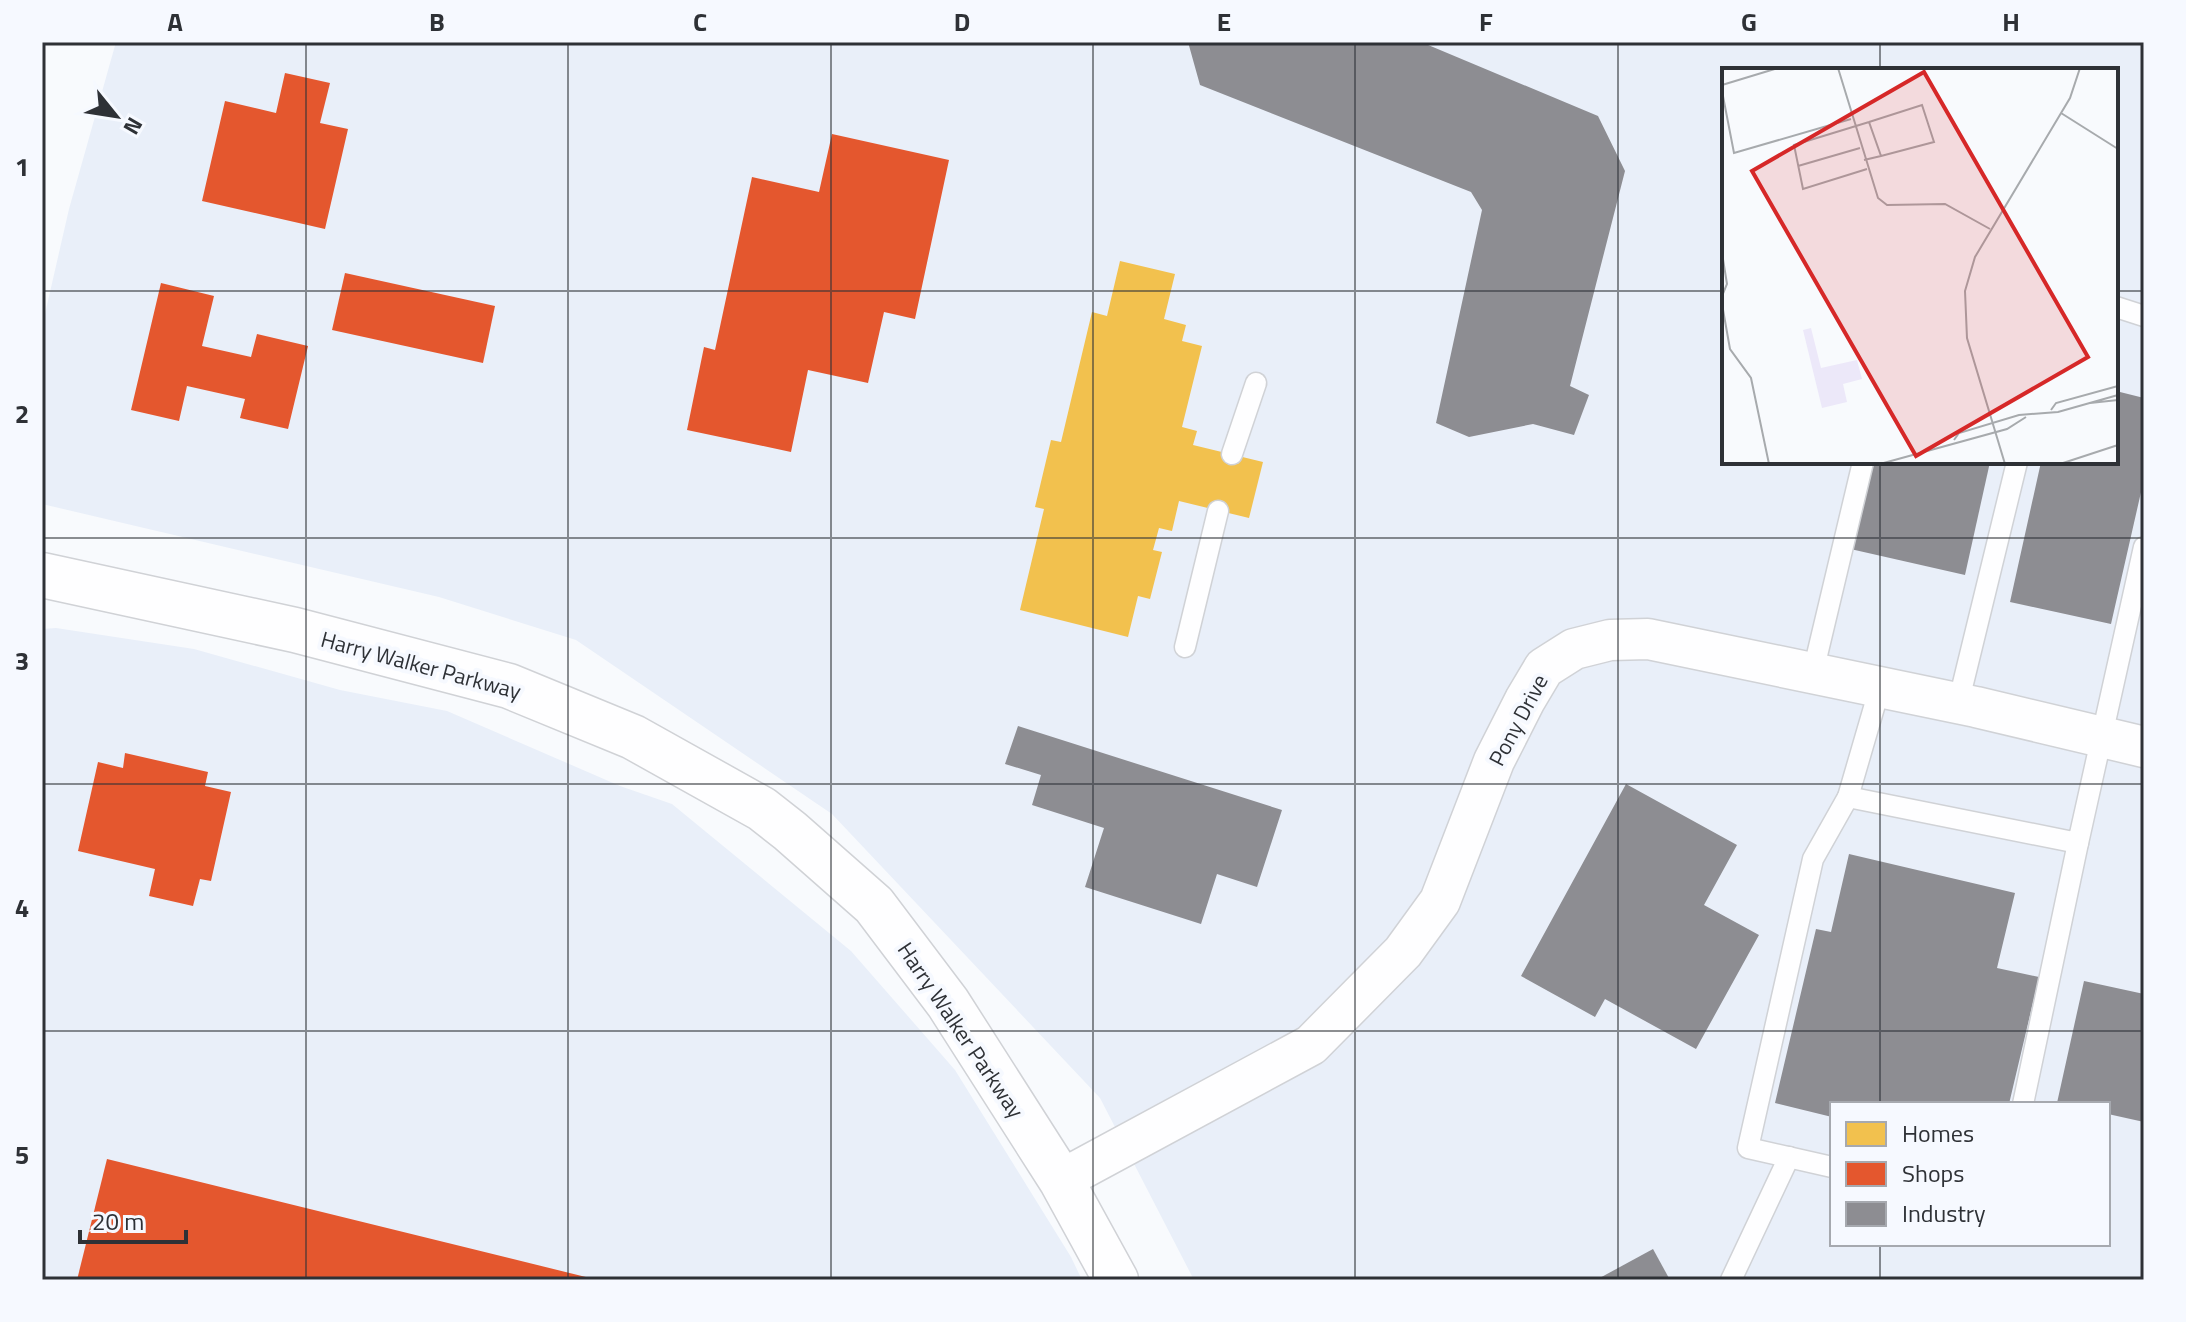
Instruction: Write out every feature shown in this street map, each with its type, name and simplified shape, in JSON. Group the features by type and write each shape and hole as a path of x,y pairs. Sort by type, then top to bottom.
{"street":[{"name":"Harry Walker Parkway","path":"42,575 295,630 509,686 633,737 762,809 874,905 948,1003 1061,1180 1116,1280"},
{"name":"Pony Drive","path":"1061,1180 1311,1045 1403,952 1440,901 1494,761 1525,700 1544,668 1574,649 1610,640 1648,639 1813,672 2144,747"}],"lane":[{"path":"2118,308 2144,316"},
{"path":"1232,454 1256,383"},
{"path":"1813,672 1863,464"},
{"path":"1958,704 2017,464"},
{"path":"1185,647 1218,511"},
{"path":"2023,1102 2100,737 2144,547"},
{"path":"1830,1167 1748,1148 1813,859 1848,797 1880,687"},
{"path":"1848,797 2078,843"},
{"path":"1731,1280 1789,1157"}],"shaded area":[{"path":"116,42 2144,42 2144,1280 1194,1280 1100,1098 832,814 576,640 439,597 42,504 42,327 69,209"},
{"path":"56,628 194,649 340,690 447,711 620,786 672,804 851,951 955,1070 1071,1257 1082,1280 42,1280 42,629"}],"building: Homes":[{"path":"1120,261 1175,274 1164,319 1186,325 1182,341 1202,346 1182,427 1197,431 1193,445 1263,462 1249,518 1179,501 1172,531 1159,528 1153,550 1162,552 1150,599 1138,596 1128,637 1020,610 1044,509 1035,507 1051,440 1061,442 1092,312 1107,316"}],"building: Shops":[{"path":"285,73 330,83 320,123 348,129 325,229 202,201 225,101 276,113"},
{"path":"832,134 949,160 915,319 884,312 868,383 808,370 791,452 687,430 704,347 715,350 752,177 819,192"},
{"path":"345,273 495,306 483,363 332,330"},
{"path":"161,283 214,296 202,346 251,357 257,334 308,346 288,429 240,418 245,399 187,386 179,421 131,410"},
{"path":"125,753 208,772 205,786 231,792 211,881 200,879 193,906 149,896 155,869 78,851 98,762 123,768"},
{"path":"107,1159 594,1279 77,1280"}],"building: Industry":[{"path":"1188,42 1421,42 1598,116 1625,171 1570,386 1589,395 1574,435 1533,424 1469,437 1436,423 1482,210 1471,192 1200,85"},
{"path":"2118,392 2144,398 2144,479 2111,624 2010,602 2041,464 2118,464"},
{"path":"1866,464 1990,464 1965,575 1846,548"},
{"path":"1018,726 1282,810 1257,887 1217,874 1201,924 1085,887 1104,828 1032,805 1041,775 1005,764"},
{"path":"1626,784 1737,845 1704,905 1759,935 1696,1049 1605,999 1595,1017 1521,976"},
{"path":"1849,854 2015,893 1997,968 2039,977 2009,1102 1830,1102 1830,1117 1775,1103 1816,929 1831,932"},
{"path":"2084,981 2144,994 2144,1122 2110,1114 2110,1102 2057,1102"},
{"path":"1653,1249 1670,1280 1596,1280"}]}
